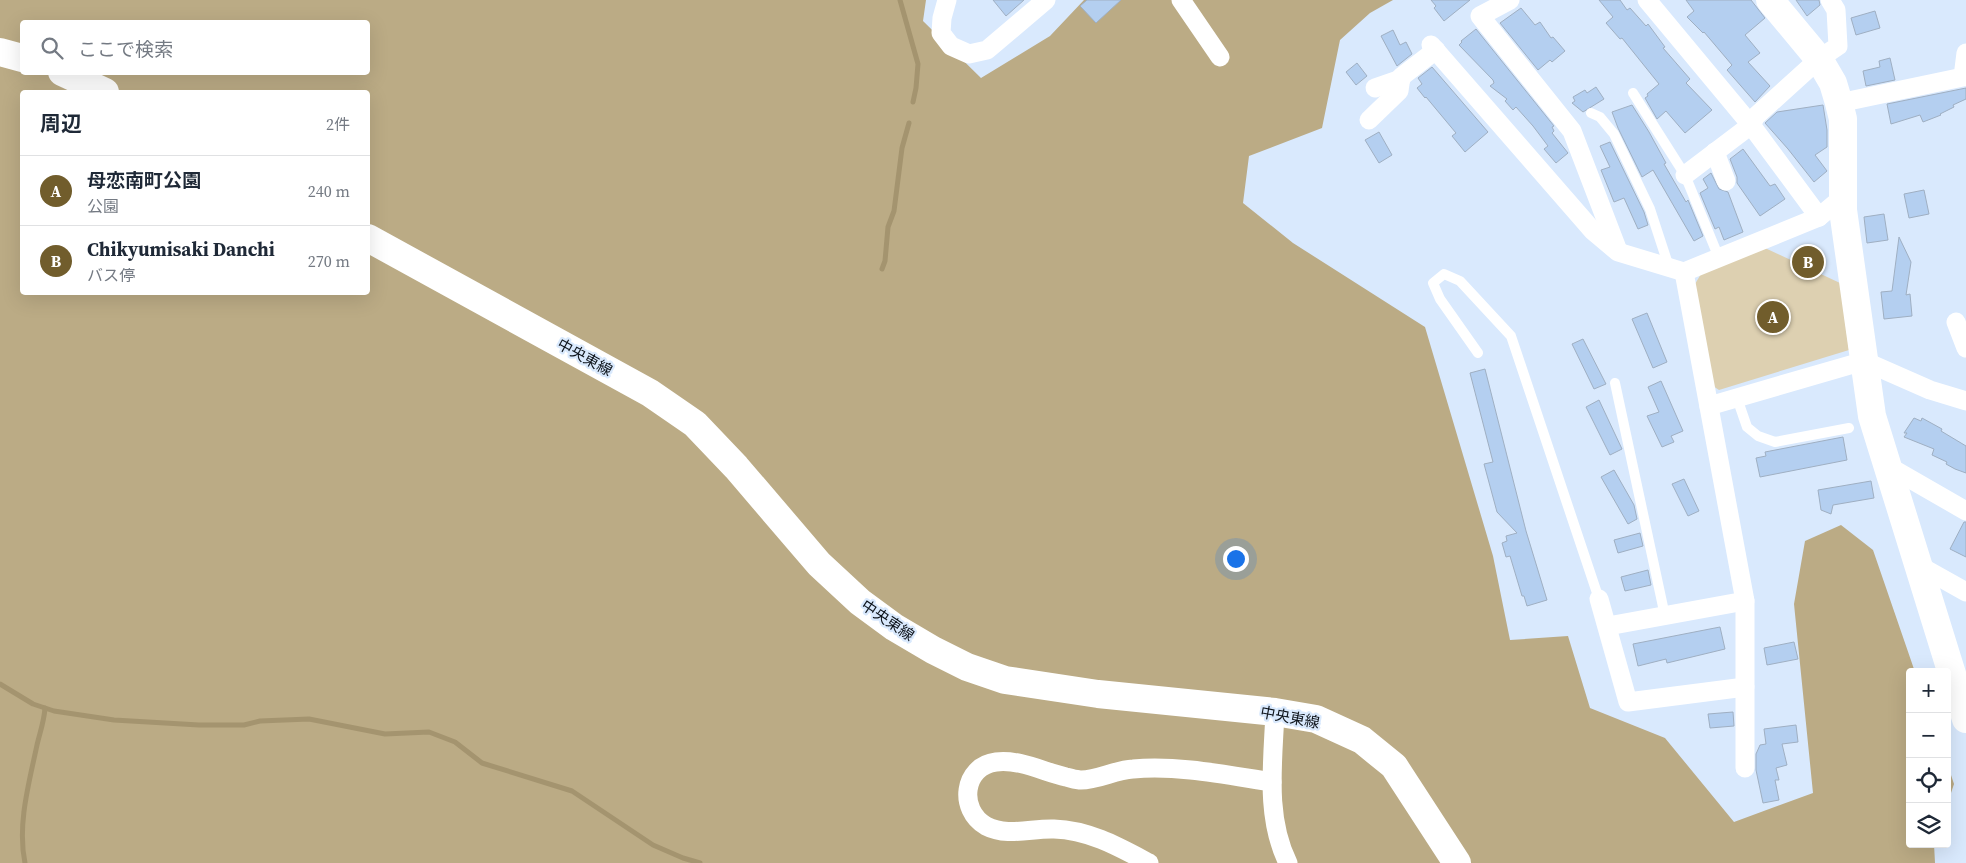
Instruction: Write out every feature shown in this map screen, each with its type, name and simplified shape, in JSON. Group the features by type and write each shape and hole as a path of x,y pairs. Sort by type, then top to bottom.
{"street":[{"path":"947,0 942,18 941,33 951,46 969,54 987,50 1046,0"},
{"path":"1181,0 1220,58"},
{"path":"1510,0 1480,16 1545,84 1572,131 1618,252"},
{"path":"1647,0 1751,125 1819,217"},
{"path":"1770,0 1819,59 1833,83 1839,103 1843,119 1843,210 1872,416 1966,720"},
{"path":"1685,175 1751,125 1756,116 1819,59 1838,46 1836,10 1830,0"},
{"path":"1375,88 1401,78 1434,47 1593,231 1618,252 1676,269 1719,258 1819,217 1843,197"},
{"path":"0,52 20,57"},
{"path":"1839,103 1962,77 1966,53"},
{"path":"68,75 101,90"},
{"path":"1369,120 1399,90 1401,78"},
{"path":"1715,152 1726,181"},
{"name":"中央東線","path":"370,239 650,393 695,424 736,467 819,564 860,602 894,627 933,650 967,667 1005,680 1098,694 1275,712 1316,719 1362,740 1394,766 1457,863"},
{"path":"1676,269 1709,406 1745,601 1745,768"},
{"path":"1956,322 1966,348"},
{"path":"1709,406 1864,361 1930,390 1966,401"},
{"path":"1886,465 1966,511"},
{"path":"1918,565 1966,592"},
{"path":"1599,599 1628,702 1745,687"},
{"path":"1608,626 1745,601"},
{"path":"1275,712 1272,782 1275,826 1281,849 1288,863"},
{"path":"1149,863 1088,834 1054,829 1021,832 987,827 970,810 967,791 971,780 982,766 997,762 1025,764 1053,774 1080,780 1132,769 1163,768 1198,770 1272,782"}],"lane":[{"path":"1632,93 1685,175 1719,258"},
{"path":"1591,114 1600,117 1614,134 1676,269"},
{"path":"1478,353 1440,299 1433,283 1444,274 1460,281 1511,336 1599,599"},
{"path":"1615,383 1665,616"},
{"path":"1736,398 1747,427 1758,436 1775,442 1849,428"}],"shaded area":[{"path":"0,0 926,0 923,21 981,78 1050,36 1084,0 1393,0 1370,13 1340,40 1322,128 1249,156 1243,203 1293,243 1425,327 1493,556 1510,640 1568,636 1590,708 1665,738 1734,822 1813,793 1794,604 1805,541 1841,525 1873,550 1914,668 1906,668 1906,848 1934,848 1935,863 0,863"},
{"path":"1765,248 1840,283 1849,350 1719,390 1713,386 1695,284 1701,274"},
{"path":"1951,775 1954,784 1951,793"}],"building":[{"path":"993,0 1024,0 1006,16"},
{"path":"1087,0 1121,0 1096,23 1080,6"},
{"path":"1431,0 1470,0 1444,21 1434,8 1436,6"},
{"path":"1599,0 1620,0 1627,10 1630,8 1646,26 1648,24 1665,47 1663,48 1690,79 1686,83 1712,110 1685,133 1666,111 1657,119 1645,98 1659,84 1622,38 1620,39 1606,23 1613,17"},
{"path":"1686,0 1751,0 1765,18 1745,35 1760,53 1748,62 1770,86 1755,102 1727,70 1732,65 1704,32 1687,17 1694,11"},
{"path":"1796,0 1819,0 1820,5 1807,16"},
{"path":"1521,8 1535,25 1540,22 1551,38 1553,37 1565,51 1552,62 1550,60 1538,70 1500,23"},
{"path":"1875,11 1880,28 1856,35 1851,18"},
{"path":"1476,29 1554,126 1552,127 1554,131 1552,133 1568,153 1556,163 1544,149 1548,146 1533,126 1516,107 1513,110 1505,101 1507,99 1490,86 1494,83 1493,80 1459,45 1461,41"},
{"path":"1393,30 1400,45 1406,42 1412,54 1397,66 1381,36"},
{"path":"1890,58 1895,80 1866,86 1863,71 1880,67 1879,61"},
{"path":"1357,63 1367,76 1356,85 1346,72"},
{"path":"1432,67 1488,132 1465,152 1452,136 1456,133 1417,88 1422,84 1418,78"},
{"path":"1596,87 1604,99 1583,112 1572,103 1575,101 1573,97 1585,90 1587,93"},
{"path":"1966,88 1966,99 1953,105 1954,107 1941,115 1923,122 1920,115 1891,124 1887,104"},
{"path":"1632,105 1649,132 1666,163 1664,164 1686,202 1688,200 1703,236 1694,241 1653,170 1642,177 1618,128 1612,112"},
{"path":"1823,105 1827,130 1827,147 1815,155 1827,171 1814,182 1765,123 1777,112"},
{"path":"1379,132 1392,155 1379,163 1365,140"},
{"path":"1610,142 1644,212 1648,225 1638,229 1624,198 1614,202 1601,170 1610,167 1600,146"},
{"path":"1743,149 1770,186 1775,184 1785,199 1760,216 1737,183 1737,177 1730,159"},
{"path":"1711,173 1719,189 1728,192 1743,232 1724,240 1719,227 1715,229 1700,193 1708,188 1703,179"},
{"path":"1924,190 1929,214 1909,218 1904,194"},
{"path":"1884,214 1888,240 1867,243 1864,217"},
{"path":"1899,237 1911,262 1906,295 1910,294 1912,316 1884,319 1881,292 1892,291"},
{"path":"1647,313 1667,362 1653,368 1632,319"},
{"path":"1583,339 1606,384 1594,389 1572,344"},
{"path":"1485,369 1526,531 1547,600 1527,606 1524,596 1522,596 1510,556 1506,557 1502,543 1507,541 1506,536 1517,533 1497,512 1484,464 1493,462 1470,373"},
{"path":"1661,381 1683,431 1671,436 1674,442 1662,447 1647,416 1659,412 1648,387"},
{"path":"1599,400 1622,449 1610,455 1586,407"},
{"path":"1914,418 1921,421 1922,418 1966,446 1966,473 1955,469 1946,464 1947,462 1932,455 1934,449 1904,437 1907,433 1904,433"},
{"path":"1843,437 1847,460 1760,477 1756,458 1766,456 1765,452"},
{"path":"1614,470 1634,505 1637,519 1628,524 1601,477"},
{"path":"1684,479 1699,511 1688,516 1672,484"},
{"path":"1871,481 1874,498 1833,505 1831,514 1821,510 1818,490"},
{"path":"1964,522 1966,522 1966,557 1950,549"},
{"path":"1640,533 1643,546 1618,553 1614,540"},
{"path":"1648,570 1651,585 1625,591 1621,577"},
{"path":"1720,627 1725,649 1667,663 1666,659 1638,666 1633,644"},
{"path":"1794,642 1798,659 1767,665 1764,648"},
{"path":"1733,712 1734,726 1710,728 1708,714"},
{"path":"1796,725 1798,742 1782,744 1787,765 1776,768 1779,780 1775,780 1779,800 1763,803 1756,770 1756,754 1760,745 1766,744 1764,729"}],"waterway":[{"path":"900,0 918,64 913,102"},
{"path":"882,269 885,261 888,227 894,211 902,148 909,123"},
{"path":"0,684 33,704 54,711 114,720 199,725 244,725 260,721 309,719 385,734 429,732 455,742 482,763 572,791 653,845 700,863"},
{"path":"25,863 22,834 23,819 45,708"}],"place":[{"name":"Chikyumisaki Danchi","path":"1808,262"},
{"name":"母恋南町公園","path":"1773,317"}]}
